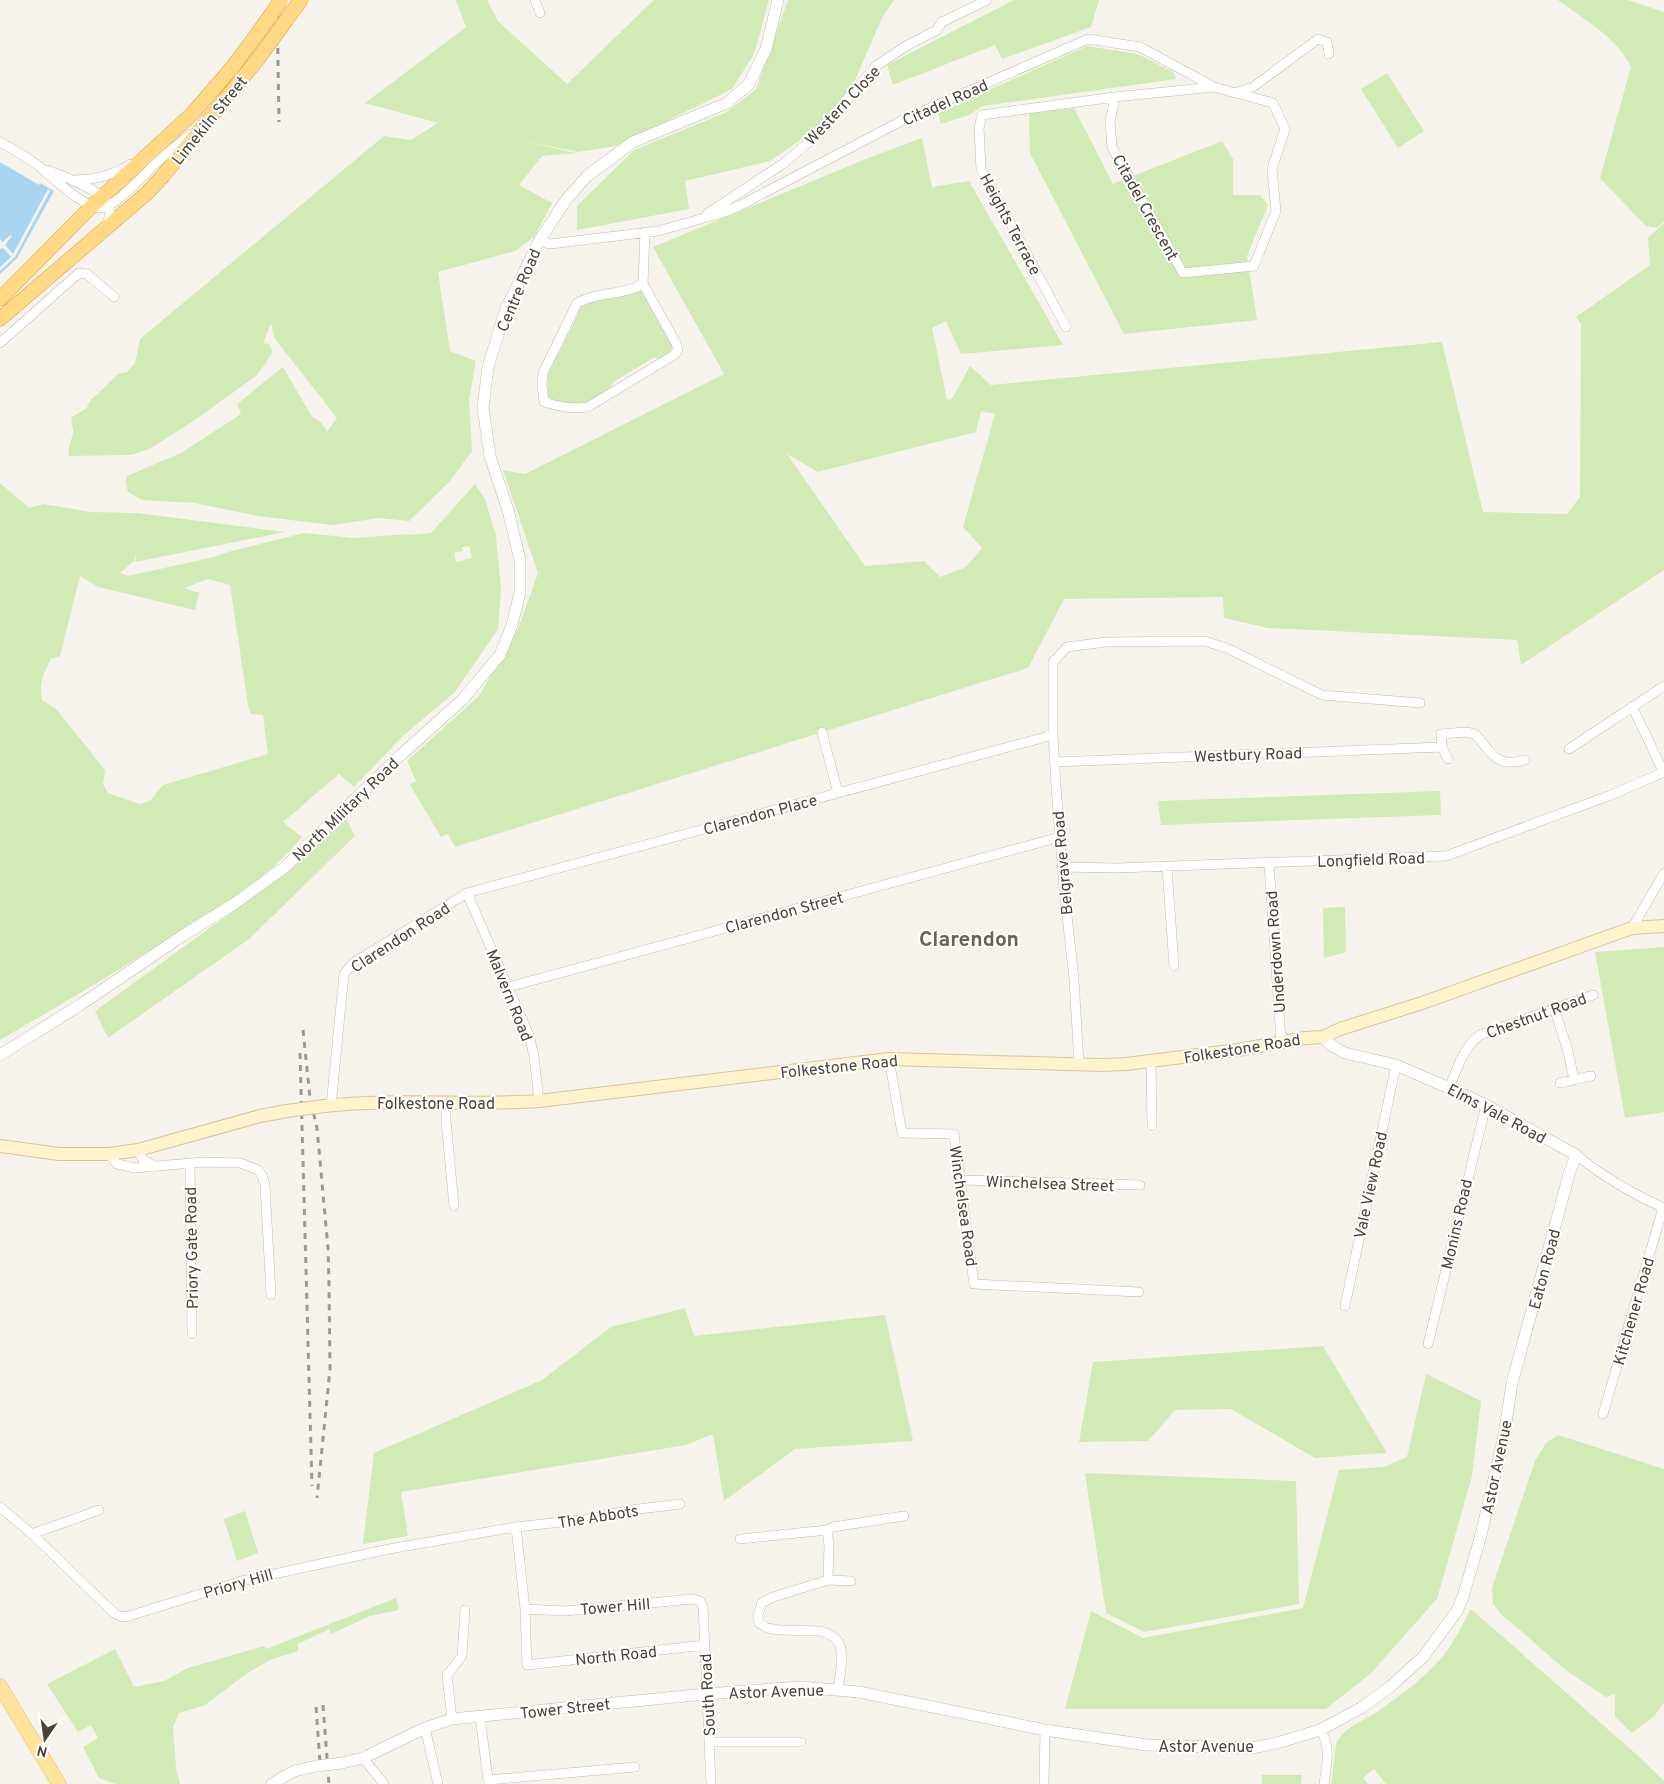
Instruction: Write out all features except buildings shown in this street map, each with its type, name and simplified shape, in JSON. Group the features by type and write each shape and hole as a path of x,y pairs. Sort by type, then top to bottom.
{"highway":[{"name":"Limekiln Street","path":"0,299 92,206 107,200 209,95 231,69 282,0"},
{"name":"Limekiln Street","path":"0,318 147,193 164,176 258,59 301,0"}],"main road":[{"name":"Folkestone Road","path":"0,1146 59,1154 109,1154 138,1150 260,1116 327,1106 383,1102 509,1103 539,1101 889,1059 1079,1064 1151,1062 1238,1050 1281,1041 1323,1037 1340,1029 1422,1003 1632,928 1664,926"},
{"path":"0,1686 59,1784"}],"street":[{"path":"536,0 540,13"},
{"name":"Centre Road","path":"490,456 483,408 488,367 506,309 538,241 566,200 587,176 633,142 726,103 749,84 766,49 778,0"},
{"name":"Western Close","path":"701,218 784,164 809,142 876,66 906,46 937,30 942,22 986,0"},
{"name":"Citadel Road","path":"538,241 550,244 658,231 722,213 741,206 907,118 1088,39 1140,47 1214,87 1235,92"},
{"path":"1235,92 1254,87 1318,39 1327,42 1329,54"},
{"path":"1115,97 1214,87"},
{"name":"Citadel Crescent","path":"1115,97 1110,121 1112,148 1183,273 1254,266 1276,211 1272,169 1286,129 1273,103 1235,92"},
{"name":"Heights Terrace","path":"1066,327 981,169 979,128 982,115 1115,97"},
{"path":"107,200 208,122"},
{"path":"0,142 42,168 74,180 107,200 110,217 105,229"},
{"path":"74,180 108,176 148,156"},
{"path":"42,168 61,186 92,206"},
{"path":"643,284 632,290 589,296 577,303 542,373 544,402 574,409 588,406 674,355 678,350 676,343 643,284 645,232"},
{"path":"0,343 76,275 83,272 114,297"},
{"path":"52,274 51,287 54,295"},
{"name":"North Military Road","path":"0,1054 88,1000 182,936 234,904 285,867 402,754 462,700 484,676 500,655 512,625 520,593 520,560 508,510 490,456"},
{"name":"Belgrave Road","path":"1079,1064 1074,979 1062,867 1053,735 1053,662 1067,647 1096,643 1205,641 1229,649 1322,695 1420,703"},
{"path":"1569,749 1664,686"},
{"path":"1632,706 1664,773"},
{"path":"822,732 838,793"},
{"path":"1448,759 1442,747 1441,734 1466,732 1475,734 1487,750 1501,762 1513,764 1525,760"},
{"name":"Clarendon Place","path":"468,893 1053,735"},
{"name":"Westbury Road","path":"1054,762 1442,747"},
{"name":"Longfield Road","path":"1062,867 1167,867 1446,856 1611,796 1664,773"},
{"name":"Clarendon Street","path":"509,987 1060,837"},
{"name":"Underdown Road","path":"1269,863 1281,1041"},
{"path":"1167,867 1174,966"},
{"path":"1632,928 1664,873"},
{"name":"Malvern Road","path":"468,893 529,1035 534,1056 539,1101"},
{"name":"Clarendon Road","path":"327,1106 344,974 353,963 468,893"},
{"name":"Chestnut Road","path":"1450,1088 1466,1051 1480,1035 1593,994"},
{"path":"1554,1008 1568,1051 1574,1080"},
{"name":"Elms Vale Road","path":"1323,1037 1332,1046 1345,1053 1396,1065 1486,1105 1576,1156 1634,1195 1663,1208"},
{"name":"Winchelsea Road","path":"889,1059 902,1133 954,1134 974,1284 1139,1292"},
{"path":"1151,1062 1152,1126"},
{"name":"Vale View Road","path":"1345,1306 1396,1065"},
{"path":"1560,1083 1591,1076"},
{"path":"446,1102 454,1206"},
{"name":"Monins Road","path":"1428,1344 1486,1105"},
{"path":"138,1150 143,1160 156,1166"},
{"path":"109,1154 113,1161 135,1168 217,1161 252,1167 262,1175 265,1185 271,1295"},
{"name":"Eaton Road","path":"1512,1383 1570,1171 1576,1156"},
{"name":"Priory Gate Road","path":"190,1163 192,1334"},
{"name":"Winchelsea Street","path":"961,1180 1140,1185"},
{"name":"Kitchener Road","path":"1602,1414 1663,1208"},
{"name":"Astor Avenue","path":"706,1694 800,1687 838,1689 1045,1730 1147,1745 1252,1748 1277,1743 1320,1730 1361,1708 1390,1687 1424,1656 1457,1611 1481,1536 1504,1436 1512,1383"},
{"name":"The Abbots","path":"516,1527 589,1519 631,1510 680,1504"},
{"name":"Priory Hill","path":"0,1507 32,1534 114,1613 122,1617 282,1571 389,1549 516,1527"},
{"path":"32,1534 99,1510"},
{"path":"740,1539 827,1530 833,1527 904,1516"},
{"path":"516,1527 524,1609"},
{"path":"827,1530 829,1545 828,1580"},
{"path":"838,1689 842,1657 839,1641 834,1636 819,1631 767,1628 759,1623 758,1615 762,1603 773,1597 828,1580 851,1581"},
{"name":"Tower Hill","path":"524,1609 565,1611 692,1599 700,1602 702,1607"},
{"name":"South Road","path":"702,1607 711,1784"},
{"name":"North Road","path":"524,1609 527,1664 705,1645"},
{"path":"452,1719 446,1675 462,1656 465,1610"},
{"name":"Tower Street","path":"272,1784 294,1771 363,1758 426,1728 452,1719 706,1694"},
{"path":"480,1716 488,1780 635,1767"},
{"path":"426,1728 438,1784"},
{"path":"1044,1784 1045,1730"},
{"path":"1320,1730 1326,1744 1327,1759 1324,1784"},
{"path":"710,1742 801,1742"},
{"path":"363,1758 384,1784"}],"green space":[{"path":"456,0 487,0 498,21 567,84 654,0 769,0 754,54 732,89 616,146 578,152 524,141 576,153 542,156 519,185 552,203 534,237 515,251 438,272 450,351 476,361 469,399 472,451 450,481 409,521 379,518 333,525 257,516 195,503 142,500 128,492 127,476 181,453 241,414 237,404 283,367 312,417 321,422 327,432 337,418 275,339 271,323 263,343 269,344 272,352 256,376 192,422 151,448 131,455 69,456 69,447 73,434 72,417 87,408 89,402 118,374 127,372 135,363 140,339 384,136 411,140 438,123 365,103 466,27"},
{"path":"788,0 894,0 882,18 852,87 808,135 770,161 685,181 689,209 577,230 577,206 634,150 727,112 756,89"},
{"path":"1014,0 1099,0 1091,27 1002,59 995,45 893,85 887,65"},
{"path":"1558,0 1627,0 1664,12 1664,221 1657,228 1646,226 1600,178 1631,67 1625,56 1608,38"},
{"path":"1087,46 1138,54 1173,72 1176,79 983,106 969,115 941,124 938,113"},
{"path":"1387,73 1424,131 1398,148 1361,89"},
{"path":"1074,108 1113,184 1222,141 1233,159 1233,195 1260,195 1268,205 1247,256 1257,320 1124,334 1030,153 1029,113"},
{"path":"922,138 932,187 969,181 1063,345 961,354 946,321 932,328 947,400 952,399 970,366 991,385 1442,342 1483,512 1567,514 1580,497 1581,324 1576,317 1650,265 1648,238 1664,223 1664,570 1521,665 1517,640 1268,628 1224,618 1223,597 1064,599 1028,668 455,847 448,834 441,837 410,785 416,781 407,761 479,696 518,629 538,573 503,470 525,474 724,374 653,247 866,159","holes":["981,411 995,414 963,527 982,548 966,567 940,577 924,561 865,566 787,454 818,472 976,432"]},
{"path":"641,287 672,342 670,352 660,360 655,357 613,382 605,392 586,402 569,404 549,398 548,377 552,357 558,355 578,314 577,307 588,301 633,293"},
{"path":"0,483 29,508 44,504 90,512 137,513 285,532 135,562 137,550 134,561 120,573 128,576 214,557 304,533 354,538 431,533 475,484 485,499 496,536 501,589 498,629 455,692 403,736 354,787 339,774 283,822 302,837 289,852 259,879 227,902 154,948 0,1040","holes":["469,546 472,558 456,562 454,553 463,551 462,547","80,576 98,587 195,610 199,593 184,588 208,579 230,585 248,705 251,714 263,715 268,754 163,785 150,801 139,804 108,793 103,784 105,770 57,710 42,700 41,695 42,679 48,664 51,659 60,656"]},
{"path":"1440,791 1441,815 1161,825 1158,801"},
{"path":"346,818 355,836 249,939 108,1038 95,1011 280,877"},
{"path":"1345,907 1346,952 1324,958 1323,908"},
{"path":"1664,947 1664,1112 1625,1118 1595,952"},
{"path":"685,1308 694,1336 885,1315 913,1441 795,1449 724,1501 713,1434 686,1445 401,1492 408,1536 363,1544 374,1453 542,1380 611,1327"},
{"path":"1323,1346 1387,1453 1315,1458 1231,1409 1175,1410 1148,1441 1079,1442 1093,1362"},
{"path":"1426,1374 1481,1401 1472,1476 1437,1599 1370,1674 1326,1709 1065,1709 1091,1611 1143,1638 1303,1608 1339,1470 1383,1467 1407,1457"},
{"path":"1558,1435 1664,1469 1664,1703 1654,1716 1632,1733 1615,1717 1615,1694 1606,1697 1567,1671 1501,1614 1493,1604 1492,1588 1535,1461 1546,1443"},
{"path":"1085,1473 1296,1481 1299,1604 1144,1632 1106,1613"},
{"path":"245,1511 258,1553 237,1561 224,1519"},
{"path":"396,1598 399,1610 370,1616 331,1634 329,1629 298,1644 298,1651 270,1660 246,1674 205,1705 179,1713 173,1727 176,1767 180,1784 116,1784 99,1778 83,1747 98,1738 91,1725 78,1732 47,1684 115,1649 134,1687 164,1681 188,1668 264,1646 266,1649"},
{"path":"1471,1609 1636,1754 1664,1781 1664,1784 1386,1784 1374,1769 1363,1778 1368,1784 1331,1784 1336,1745 1343,1734 1414,1685 1431,1669 1450,1647"},
{"path":"1262,1775 1302,1775 1301,1784 1262,1784"}],"water":[{"path":"0,162 39,185 40,183 54,191 17,258 0,274"}],"pier":[{"path":"48,189 50,191 15,257 0,271 0,267 11,257 3,248 0,249 0,239 2,242 12,236 5,245 13,254"}],"railway":[{"path":"277,0 279,122"},
{"path":"303,1030 310,1098 317,1128 328,1248 330,1369 317,1498"},
{"path":"300,1053 312,1486"},
{"path":"323,1705 329,1784"},
{"path":"316,1707 320,1762"}],"district":[{"name":"Clarendon","path":"969,939"}]}
